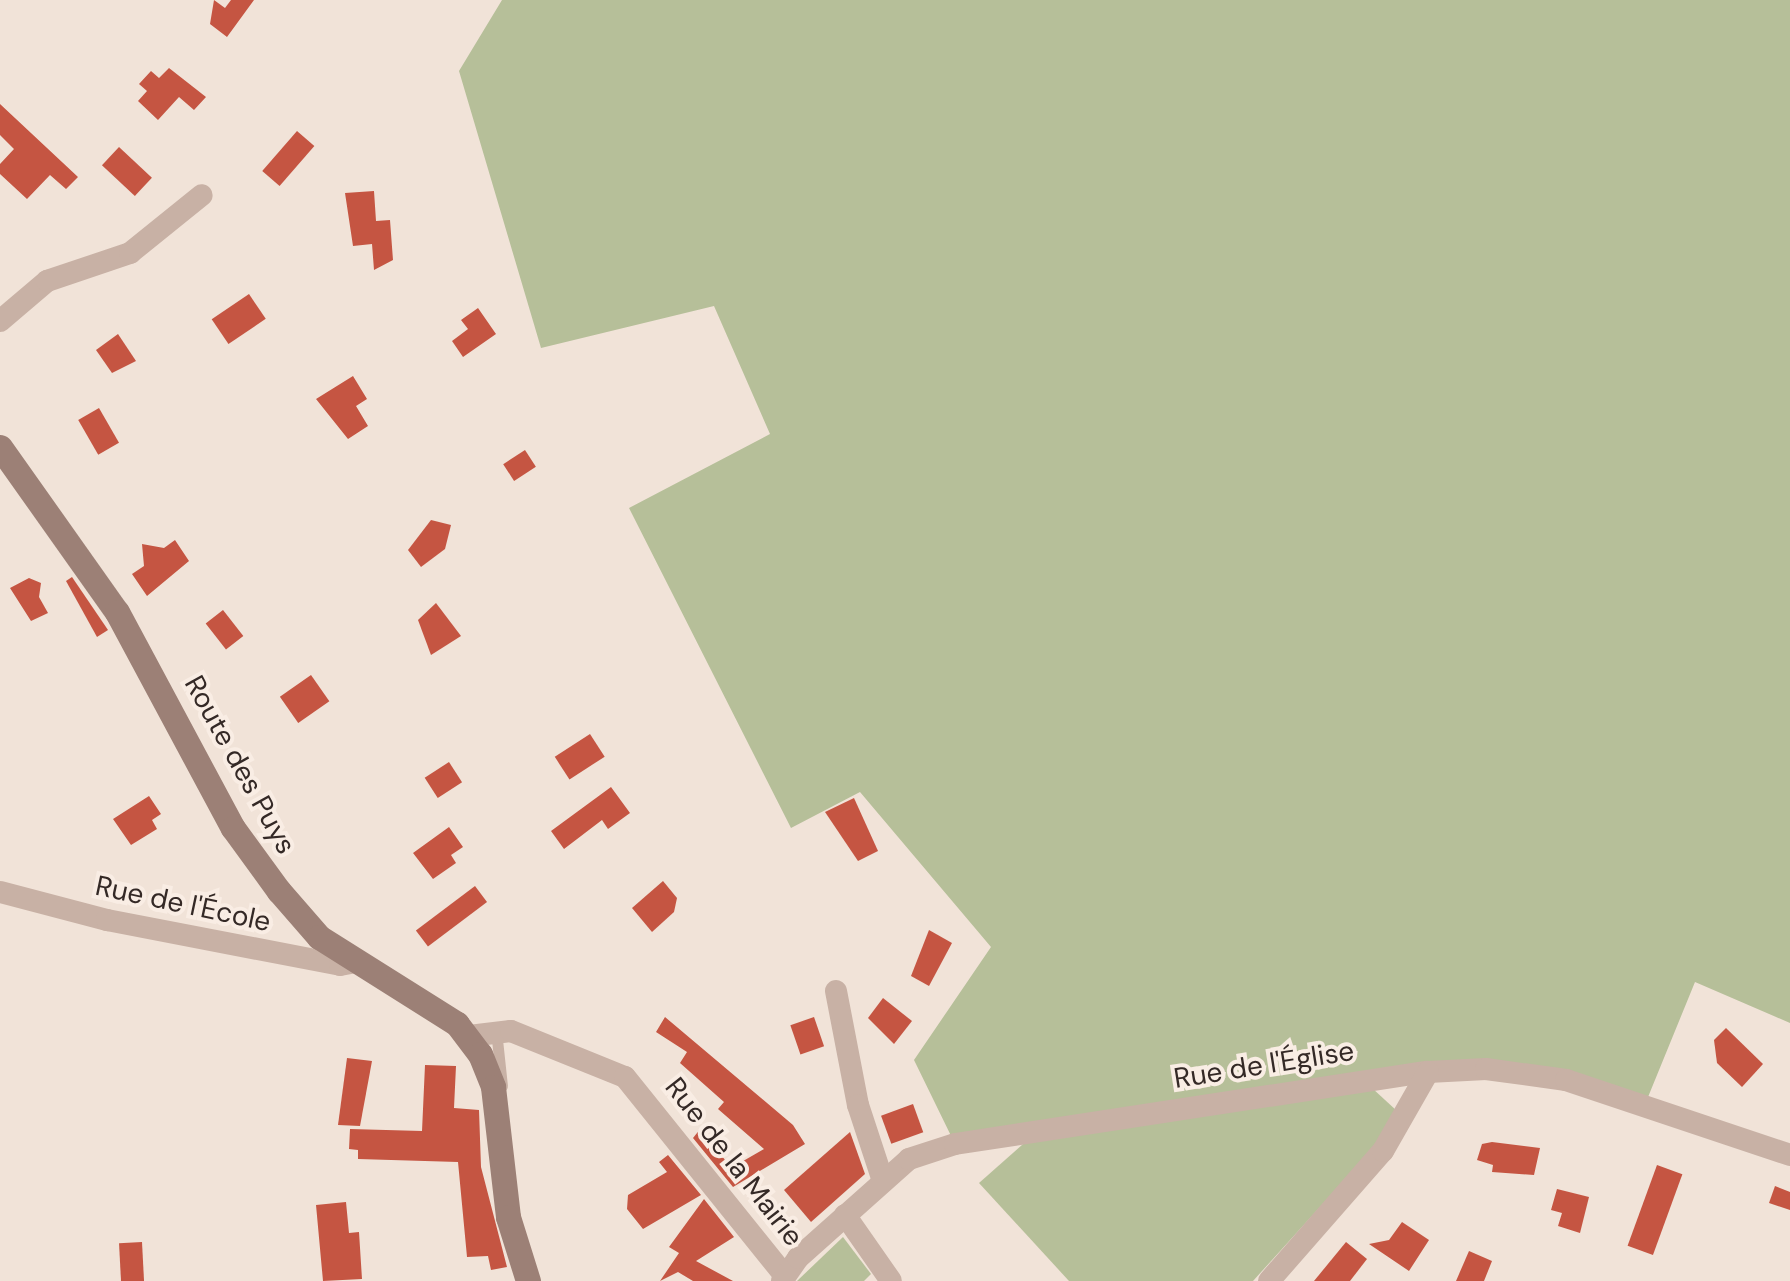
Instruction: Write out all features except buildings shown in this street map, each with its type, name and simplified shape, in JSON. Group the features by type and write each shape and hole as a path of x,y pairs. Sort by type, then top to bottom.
{"main road":[{"name":"Route des Puys","path":"0,446 136,643 249,852 306,926 469,1036"},
{"path":"469,1036 487,1068 497,1115 505,1200 528,1281"}],"street":[{"path":"0,321 48,281 130,253 202,195"},
{"name":"Rue de l'École","path":"0,892 106,920 340,965 356,962"},
{"path":"836,990 858,1105 882,1181"},
{"path":"469,1036 496,1030"},
{"name":"Rue de la Mairie","path":"496,1030 624,1077 784,1278"},
{"name":"Rue de l'Église","path":"784,1278 909,1159 955,1144 1428,1072 1486,1068 1566,1080 1790,1155"},
{"path":"1269,1281 1384,1151 1428,1072"},
{"path":"846,1215 891,1281"}],"lane":[{"path":"496,1030 502,1084 497,1115"}],"green space":[{"path":"502,0 1790,0 1790,1023 1695,982 1646,1102 1486,1069 955,1144 914,1060 991,947 860,792 791,828 629,508 770,434 714,306 541,348 459,71"},
{"path":"1372,1088 1397,1111 1378,1143 1253,1281 1069,1281 979,1183 1031,1137"},
{"path":"843,1237 871,1274 864,1281 797,1281"}]}
